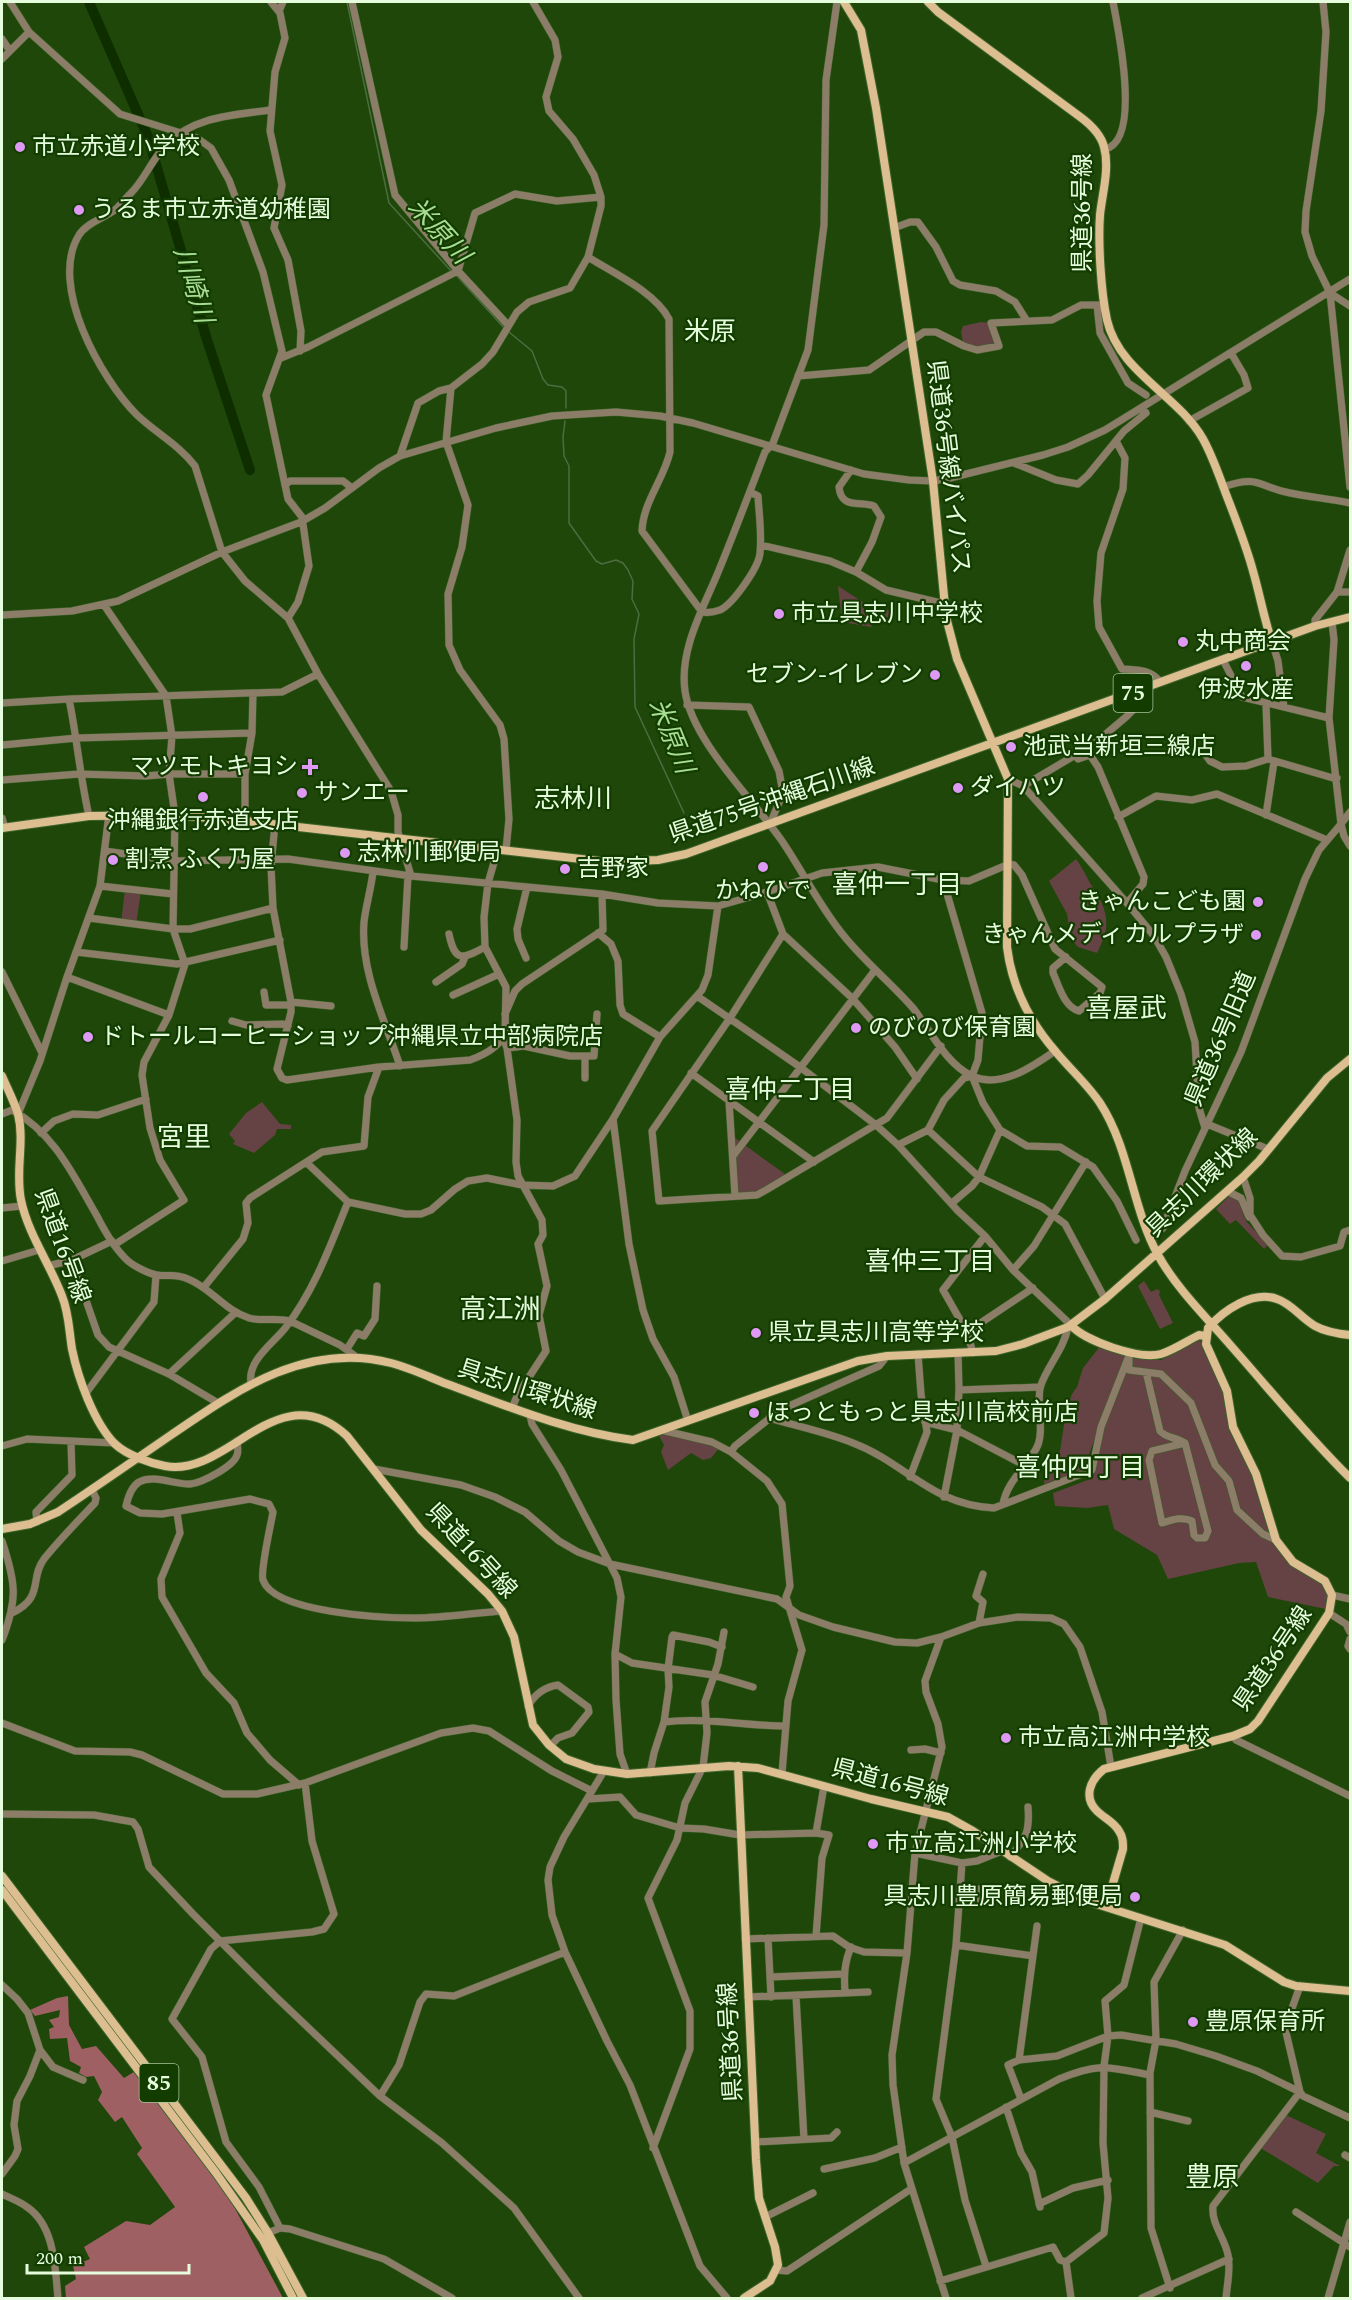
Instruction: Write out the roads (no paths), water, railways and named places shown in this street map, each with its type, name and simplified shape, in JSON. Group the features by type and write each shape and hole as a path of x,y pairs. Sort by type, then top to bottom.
{"main road":[{"name":"県道36号線バイパス","path":"844,2 861,30 933,481 949,631 957,659 1008,779 1007,928 1010,965 1025,1009 1055,1051 1082,1081 1108,1116 1116,1133 1141,1213 1157,1253"},
{"name":"県道36号線","path":"928,2 938,12 1089,123 1098,134 1105,149 1106,163 1100,225 1101,305 1119,349 1189,421 1209,452 1245,543 1272,642"},
{"name":"県道75号沖縄石川線","path":"3,828 109,814 175,815 275,824 608,862 646,861 686,854 1315,626 1350,617"},
{"name":"具志川環状線","path":"2,1529 37,1522 58,1512 251,1383 303,1364 339,1358 358,1358 391,1363 530,1414 609,1437 633,1440 858,1361 887,1356 973,1353 1009,1348 1070,1326 1106,1299 1243,1177 1327,1077 1350,1059"},
{"name":"県道16号線","path":"2,1076 18,1114 20,1129 18,1180 22,1206 67,1312 74,1359 86,1394 101,1424 115,1443 139,1457 167,1466 193,1465 285,1417 315,1418 337,1427 374,1469 421,1530 488,1594 502,1611 514,1637 533,1725 550,1746 575,1763 604,1771 627,1774 738,1766 782,1773 925,1811 960,1822 1059,1888 1106,1907 1225,1945 1284,1982 1300,1986 1350,1991"},
{"path":"1157,1253 1174,1278 1212,1324 1350,1478"},
{"path":"1070,1326 1102,1343 1130,1353 1160,1355 1199,1335 1206,1336 1212,1324 1238,1304 1251,1298 1266,1296 1278,1299 1316,1326 1350,1335"},
{"name":"県道36号線","path":"1106,1907 1123,1850 1123,1840 1112,1822 1095,1809 1090,1797 1089,1787 1096,1775 1104,1769 1233,1736 1250,1729 1258,1721 1329,1613 1332,1595 1325,1581 1293,1562 1276,1540 1256,1474 1233,1427 1227,1391 1206,1344 1206,1336"},
{"name":"県道36号線","path":"738,1766 759,2198 777,2254 776,2270"},
{"name":"85","path":"2,1876 224,2169 268,2233 303,2298"},
{"name":"85","path":"2,1890 236,2201 263,2240 293,2298"},
{"path":"744,2298 770,2281 776,2270"}],"street":[{"path":"10,2 29,32 120,114 197,138 211,148 229,180 263,272 282,351 266,395 288,499 302,517 309,566 297,602 288,618"},
{"path":"271,2 279,11 285,38 275,72 271,110 270,131 282,185 274,228 288,260 301,330 300,351"},
{"path":"279,11 283,2"},
{"path":"352,2 395,195 455,272 507,328"},
{"path":"400,456 418,403 439,391 451,388 482,364 517,312 530,302 570,288 588,257 601,206 601,197 594,175 573,139 549,111 546,97 558,57 555,40 533,2"},
{"path":"837,2 826,80 824,225 808,350 691,636 684,679 687,705 708,745 770,824 843,935 909,1004 953,1062 972,1076 990,1080 1012,1076 1035,1065 1055,1051"},
{"path":"1105,149 1115,143 1124,120 1125,75 1113,2"},
{"path":"1323,2 1326,32 1321,111 1305,232 1312,256 1330,293 1350,487"},
{"path":"2,59 29,32"},
{"path":"2,39 10,51"},
{"path":"271,110 217,117 181,133 165,146 136,188 116,209 82,230 77,237 71,255 71,292 88,344 116,390 138,415 188,457 195,466 222,552 245,581 288,618 318,674 391,791 410,876 404,947"},
{"path":"281,358 300,351 455,272 475,213 515,194 557,201 601,197"},
{"path":"894,228 910,222 918,222 936,247 953,281 960,285 996,291 1015,302 1027,321"},
{"path":"588,257 649,296 669,319 671,418 668,461 645,512 642,531 702,612 708,614 722,609 740,590 758,563 761,545 758,496 750,492"},
{"path":"2,615 72,611 104,605 132,595 222,552 302,522 400,456 531,420 571,414 629,412 671,418 878,477 933,481 1014,464 1080,442 1142,408 1350,279"},
{"path":"1330,293 1350,306"},
{"path":"798,376 869,370 924,332 936,332 977,350 999,346 991,323 1052,320 1081,305 1101,305 1097,322 1100,333 1128,383 1146,395"},
{"path":"1189,421 1248,388 1232,353"},
{"path":"1128,383 1139,372"},
{"path":"451,388 446,442 468,505 462,547 448,594 449,645 460,670 500,725 504,739 508,819 502,850 488,883 484,917 485,947 506,987 503,1038 507,1048 517,1120 516,1162 522,1185 542,1220 543,1235 538,1244 546,1286 539,1315 546,1352 518,1394 512,1408"},
{"path":"1014,464 1056,480 1078,484 1124,431 1146,413 1142,408"},
{"path":"1116,441 1125,458 1123,489 1101,553 1097,601 1099,627 1122,669 1155,675 1160,682"},
{"path":"851,471 839,487 842,498 850,504 874,506 881,517 872,542 856,572"},
{"path":"285,485 291,481 343,482 352,488"},
{"path":"1223,487 1257,481 1288,493 1350,503"},
{"path":"761,545 830,561 856,572 886,590 945,604"},
{"path":"1315,626 1315,620 1337,592 1350,550"},
{"path":"1337,592 1350,592"},
{"path":"48,1266 72,1260 113,1243 184,1200 160,1160 150,1128 142,1075 144,1062 169,1015 185,964 173,929 175,815 169,774 172,736 166,696 104,605"},
{"path":"1332,622 1334,640 1329,718 1339,790 1341,824 1350,846"},
{"path":"1272,642 1278,661 1284,707"},
{"path":"1223,660 1242,697 1329,718"},
{"path":"2,703 282,692 318,674"},
{"path":"1023,786 1094,744 1145,698 1145,688"},
{"path":"245,821 245,774 252,733 253,693"},
{"path":"69,699 77,738 79,774 89,816"},
{"path":"1266,704 1271,760 1266,815"},
{"path":"687,705 749,707 779,771 781,782 783,794 770,824"},
{"path":"2,745 77,738 252,733"},
{"path":"1205,754 1210,761 1222,767 1246,766 1271,760 1337,778"},
{"path":"1076,755 1078,759 1090,755 1098,767 1144,877 1143,884 1127,903"},
{"path":"2,780 79,774 146,776 245,774"},
{"path":"1008,779 1023,786 1127,903 1166,957 1181,994 1195,1042 1199,1108 1206,1126 1268,1149"},
{"path":"1118,817 1156,796 1192,800 1217,794 1326,840"},
{"name":"県道36号旧道","path":"1163,1228 1185,1171 1241,1052 1313,861 1326,840 1350,812"},
{"path":"18,1114 42,1053 100,886 109,814"},
{"path":"2,818 3,828"},
{"path":"275,824 271,866 273,908 291,1004 277,1069 282,1078 287,1080 379,1067 470,1060 479,1057 503,1038"},
{"path":"105,851 174,861 288,860 373,872 602,894 658,903 718,906 822,873 878,867 943,880 969,881 1009,864 1014,865 1022,875 1055,949 1066,957 1102,987 1100,993 1079,1011 1074,1010 1066,1002 1053,973 1053,968 1066,957"},
{"path":"373,872 364,922 365,953 372,984 400,1066"},
{"path":"943,880 982,1013 978,1060 972,1076 983,1103 1000,1130 1028,1146 1060,1147 1093,1167 1117,1201 1136,1240"},
{"path":"100,886 173,894"},
{"path":"526,958 518,939 517,929 527,887"},
{"path":"767,892 783,934 852,998 895,1047 917,1079"},
{"path":"504,1016 515,991 522,984 603,930 602,894"},
{"path":"307,1163 348,1202 405,1214 421,1215 431,1210 468,1181 487,1178 522,1185 553,1186 575,1176 613,1119 660,1037 702,990 708,975 718,906"},
{"path":"89,918 173,929 190,929 273,908"},
{"path":"597,933 611,944 618,961 620,1005 623,1014 660,1037"},
{"path":"449,934 452,949 465,957"},
{"path":"783,934 730,1018 652,1131 659,1200 757,1195 887,1118 941,1046"},
{"path":"76,952 185,964 280,940"},
{"path":"436,982 462,964 465,957 485,947"},
{"path":"733,1156 875,970"},
{"path":"2,972 42,1053"},
{"path":"453,995 499,974"},
{"path":"67,977 169,1015"},
{"path":"264,992 266,1005 331,1006"},
{"path":"697,996 800,1067 876,1125 985,1236 1013,1270 1070,1326 1065,1341 1040,1387 1041,1416 1037,1448 1005,1495 1003,1504"},
{"path":"507,1048 524,1046 570,1056 594,1056 597,1014"},
{"path":"232,1021 246,1025 283,1024 288,1026"},
{"path":"585,1056 585,1078"},
{"path":"204,1287 243,1239 248,1223 246,1203 250,1198 322,1152 364,1146 368,1097 379,1067"},
{"path":"691,1073 814,1162"},
{"path":"898,1145 928,1130 944,1100 964,1078 972,1076"},
{"path":"41,1133 54,1121 73,1114 98,1115 146,1099"},
{"path":"729,1101 735,1196"},
{"path":"2,1114 12,1110 41,1133 61,1153 113,1243 129,1262 156,1275 172,1274 204,1287 235,1313 252,1319 290,1321 348,1349 358,1358"},
{"path":"613,1119 629,1244 643,1310 653,1339 674,1377 688,1420"},
{"path":"928,1130 979,1177 1053,1215 1065,1224 1106,1299"},
{"path":"952,1203 979,1177 1000,1130"},
{"path":"1013,1270 1034,1246 1086,1162"},
{"path":"1243,1177 1250,1198 1250,1215 1263,1235 1282,1256 1301,1257 1340,1246 1344,1232 1350,1230"},
{"path":"1227,1191 1241,1198 1247,1214 1254,1222"},
{"path":"251,1383 251,1371 258,1358 290,1321 322,1269 348,1202"},
{"path":"2,1208 22,1206"},
{"path":"973,1353 967,1332 943,1290 985,1236"},
{"path":"2,1261 39,1250"},
{"path":"72,1260 98,1335 110,1347 169,1374 218,1403"},
{"path":"86,1394 154,1302 156,1275"},
{"path":"348,1349 357,1333 364,1336 375,1319 377,1286"},
{"path":"967,1332 1033,1288"},
{"path":"169,1374 235,1313"},
{"path":"944,1497 957,1430 958,1352"},
{"path":"1130,1353 1129,1370 1161,1374 1191,1403 1215,1465 1229,1481 1237,1510 1263,1534 1276,1540"},
{"path":"768,1418 854,1443 889,1461 910,1477 944,1497 980,1508 994,1508 1092,1470 1101,1427 1130,1353"},
{"path":"910,1477 927,1432 918,1354"},
{"path":"731,1452 780,1410 879,1366 887,1356"},
{"path":"1146,1372 1160,1431 1164,1436 1177,1438 1185,1443 1208,1531 1207,1536 1201,1538 1194,1535 1192,1521 1188,1519 1180,1518 1162,1522 1149,1460 1152,1451 1185,1443"},
{"path":"959,1390 1040,1387"},
{"path":"530,1414 532,1424 561,1470 617,1578 621,1597 615,1654 620,1754 627,1774"},
{"path":"925,1422 957,1430 1024,1465"},
{"path":"661,1430 712,1442 731,1452 767,1481 782,1504 790,1586 786,1596 802,1650 789,1695 782,1773"},
{"path":"2,1446 27,1439 115,1443"},
{"path":"237,1441 238,1453 234,1462 212,1476 191,1484 150,1479 139,1482 128,1495 126,1506 140,1513 177,1513 250,1499 269,1504 273,1512 262,1578 268,1589 278,1596 320,1611 415,1618 502,1611"},
{"path":"37,1522 36,1512 72,1475 71,1442"},
{"path":"374,1469 461,1485 495,1497 525,1512 559,1541 578,1552 610,1564 777,1599 799,1615 833,1627 895,1642 917,1643 979,1623 1018,1617 1051,1618 1064,1624 1080,1647 1102,1712 1111,1767"},
{"path":"12,1612 31,1600 42,1561 95,1503 96,1498 92,1490"},
{"path":"177,1513 180,1533 161,1579 162,1597 206,1673 234,1703 247,1733 270,1760 302,1784 312,1841 334,1914 324,1929 312,1932 220,1941 211,1949 172,2019 202,2057 226,2142 259,2187 280,2228"},
{"path":"2,1541 12,1572 12,1612 2,1640"},
{"path":"979,1623 983,1602 976,1596 983,1574"},
{"path":"1332,1595 1350,1599"},
{"path":"1329,1613 1346,1624 1350,1632"},
{"path":"653,2148 690,2049 690,2011 648,1898 677,1840 685,1803 703,1767 705,1702 722,1647 724,1632"},
{"path":"650,1773 664,1722 673,1635 722,1647"},
{"path":"941,1637 925,1681 926,1692 938,1724 942,1747 915,1853 908,1953 892,2055 904,2163 946,2298"},
{"path":"1350,1639 1348,1646 1350,1649"},
{"path":"615,1654 632,1663 713,1675 753,1687"},
{"path":"528,1706 533,1697 547,1687 558,1685 588,1707 589,1712 572,1733 558,1738 550,1746"},
{"path":"664,1722 706,1719 764,1726 786,1726"},
{"path":"2,1723 75,1751 130,1752 142,1755 223,1794 257,1794 302,1784 441,1733 473,1728 489,1731 552,1771 592,1791"},
{"path":"1233,1736 1236,1740 1350,1796"},
{"path":"911,1749 925,1749 941,1753"},
{"path":"604,1771 564,1837 550,1867 548,1880 552,1915 565,1952 630,2085 700,2266 727,2298"},
{"path":"816,1833 824,1786"},
{"path":"588,1799 620,1797 636,1815 680,1828 740,1835 816,1833 829,1835 822,1858 816,1936"},
{"path":"1010,1857 1021,1844 1029,1827 1028,1807"},
{"path":"2,1814 94,1815 133,1822 138,1829 149,1867 220,1941 380,2096 442,2143 514,2208 579,2298"},
{"path":"915,1853 962,1863 977,1861 1002,1851"},
{"path":"962,1863 956,1945 936,2099 952,2137 964,2200 986,2266"},
{"path":"961,1890 978,1889 980,1899 987,1901"},
{"path":"1066,2262 1104,2233 1108,2198 1103,2143 1104,2066 1108,2037 1105,2001 1124,1985 1141,1918"},
{"path":"1019,2060 1037,1926"},
{"path":"1170,2288 1150,2228 1150,2075 1156,2040 1154,1982 1183,1930"},
{"path":"745,1939 833,1936 864,1952 908,1953"},
{"path":"768,1938 771,1997"},
{"path":"956,1945 1033,1956"},
{"path":"845,1993 846,1958 851,1947"},
{"path":"380,2096 399,2065 420,2002 426,1994 454,1996 565,1952"},
{"path":"770,1977 844,1974"},
{"path":"2,1985 28,2013 40,2050 53,2067 83,2080"},
{"path":"1300,1986 1285,2028 1300,2092 1303,2097 1350,2118"},
{"path":"748,1997 868,1992"},
{"path":"796,1996 804,2139"},
{"path":"1021,2099 1008,2065 1019,2060 1057,2056 1108,2037 1121,2035 1156,2040 1206,2053 1257,2071 1300,2092"},
{"path":"2,2174 18,2149 14,2125 17,2102 40,2050"},
{"path":"904,2163 1021,2099 1078,2071 1104,2066 1150,2075"},
{"path":"1226,2298 1229,2259 1226,2246 1212,2215 1213,2206 1300,2092"},
{"path":"1006,2107 1021,2153 1032,2172 1039,2205 1073,2188 1108,2180"},
{"path":"1150,2112 1188,2121"},
{"path":"755,2142 831,2138 837,2132"},
{"path":"824,2169 875,2158 902,2147"},
{"path":"776,2270 787,2271 911,2189"},
{"path":"2,2193 28,2208 48,2235 53,2252 58,2298"},
{"path":"765,2217 813,2193"},
{"path":"1296,2212 1347,2246"},
{"path":"1328,2298 1347,2246 1350,2223"},
{"path":"268,2233 280,2228 290,2229 384,2259 452,2298"},
{"path":"940,2281 1053,2247 1059,2260 1066,2262"},
{"path":"1142,2298 1170,2288 1229,2259"},
{"path":"1066,2262 1071,2298"},
{"path":"1161,2290 1164,2298"}],"waterway":[{"name":"川崎川","path":"89,2 148,137 207,340 250,470"},
{"name":"米原川","path":"347,2 389,203 452,272"},
{"name":"米原川","path":"456,275 505,329"},
{"name":"米原川","path":"509,332 532,351 543,379 548,385 562,387 566,391 566,408"},
{"name":"米原川","path":"565,421 563,437 564,456 569,466 569,523 596,561 602,564 616,560 623,563 633,581 632,599 639,614 634,639 635,707 684,813"}],"place":[{"name":"市立赤道小学校","path":"20,147"},
{"name":"うるま市立赤道幼稚園","path":"79,210"},
{"name":"市立具志川中学校","path":"779,614"},
{"name":"丸中商会","path":"1183,642"},
{"name":"伊波水産","path":"1246,666"},
{"name":"セブン-イレブン","path":"935,675"},
{"name":"池武当新垣三線店","path":"1011,747"},
{"name":"マツモトキヨシ","path":"310,767"},
{"name":"ダイハツ","path":"958,788"},
{"name":"サンエー","path":"302,793"},
{"name":"沖縄銀行赤道支店","path":"203,797"},
{"name":"志林川郵便局","path":"345,853"},
{"name":"割烹 ふく乃屋","path":"113,860"},
{"name":"かねひで","path":"763,867"},
{"name":"吉野家","path":"565,869"},
{"name":"きゃんこども園","path":"1258,902"},
{"name":"きゃんメディカルプラザ","path":"1256,935"},
{"name":"のびのび保育園","path":"856,1028"},
{"name":"ドトールコーヒーショップ沖縄県立中部病院店","path":"88,1037"},
{"name":"県立具志川高等学校","path":"756,1333"},
{"name":"ほっともっと具志川高校前店","path":"754,1413"},
{"name":"市立高江洲中学校","path":"1006,1738"},
{"name":"市立高江洲小学校","path":"873,1844"},
{"name":"具志川豊原簡易郵便局","path":"1135,1897"},
{"name":"豊原保育所","path":"1193,2022"}],"district":[{"name":"米原","path":"710,332"},
{"name":"志林川","path":"573,799"},
{"name":"喜仲一丁目","path":"897,885"},
{"name":"喜屋武","path":"1126,1009"},
{"name":"喜仲二丁目","path":"790,1090"},
{"name":"宮里","path":"184,1138"},
{"name":"喜仲三丁目","path":"930,1262"},
{"name":"高江洲","path":"500,1310"},
{"name":"喜仲四丁目","path":"1080,1468"},
{"name":"豊原","path":"1212,2178"}]}
